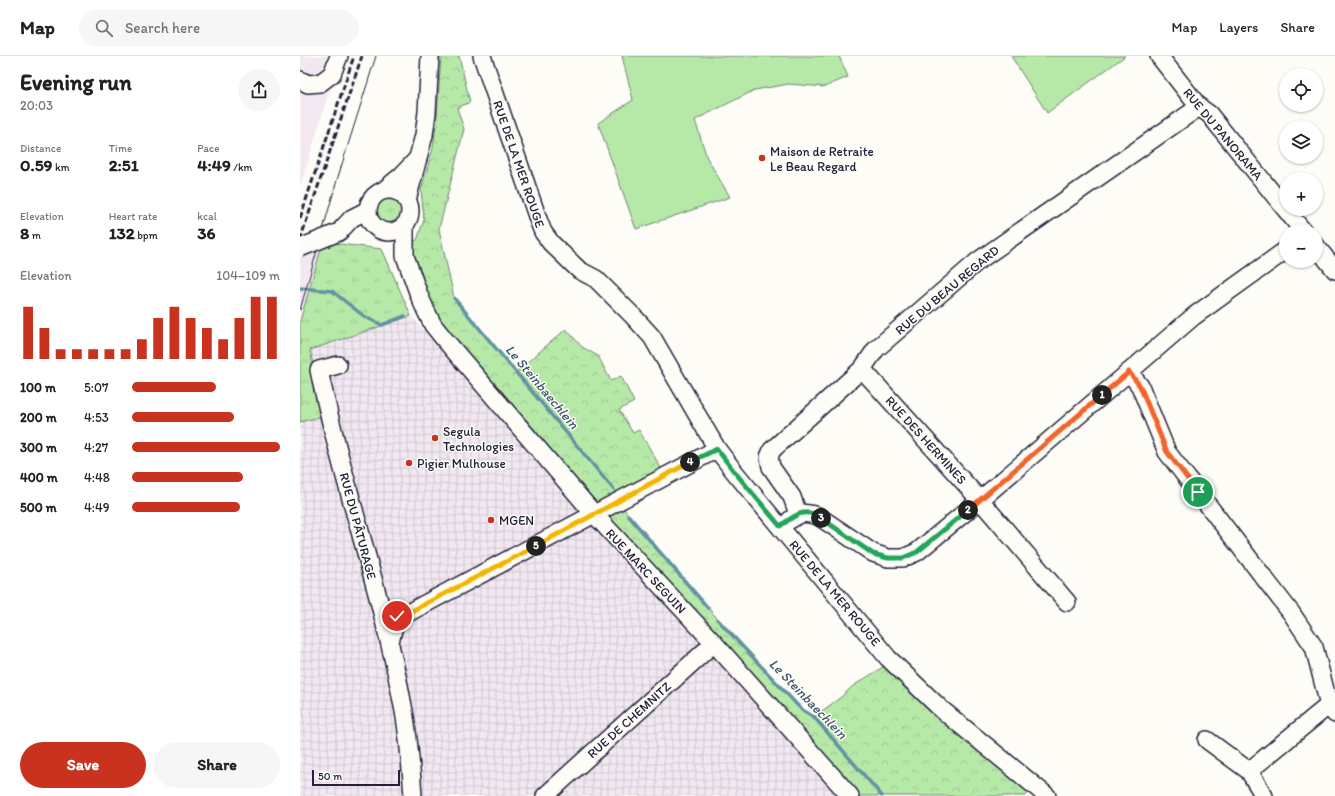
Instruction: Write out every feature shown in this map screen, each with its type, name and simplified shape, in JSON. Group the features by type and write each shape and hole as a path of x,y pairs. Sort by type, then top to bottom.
{"street":[{"path":"300,80 308,84 320,83 332,74 338,56"},
{"path":"407,200 424,135 427,112 430,56"},
{"name":"RUE DE LA MER ROUGE","path":"482,56 543,232 551,243 579,270 596,279 652,337 717,449 888,658 941,709 1047,796"},
{"name":"RUE DU PANORAMA","path":"1159,56 1199,107 1209,114 1298,224"},
{"name":"RUE DU BEAU REGARD","path":"798,514 792,497 771,467 769,457 772,450 862,369 876,349 978,261 1199,107"},
{"path":"378,229 371,222 368,216 368,210 373,197 401,176 419,156"},
{"path":"300,248 339,232 357,229 378,229 387,232 394,232 400,229 409,219 410,206 403,195 391,190 384,190"},
{"path":"339,232 352,218 368,210"},
{"name":"RUE MARC SEGUIN","path":"405,225 405,256 426,311 433,325 444,340 594,514 714,643 850,796"},
{"name":"RUE MARC SEGUIN","path":"378,229 405,256"},
{"path":"780,526 798,514 808,513 818,516 873,554 888,558 903,558 917,552 980,500 1194,316 1279,255"},
{"path":"1323,255 1335,270"},
{"name":"RUE DU PÂTURAGE","path":"338,365 319,370 327,410 390,642 409,745 413,796"},
{"name":"RUE DES HERMINES","path":"862,369 980,500 1067,602"},
{"path":"1129,372 1140,386 1167,452 1292,614 1314,647 1332,709 1249,771"},
{"path":"390,642 394,626 402,616 717,449"},
{"path":"379,604 392,614 402,616"},
{"name":"RUE DE CHEMNITZ","path":"545,796 714,643"},
{"path":"1207,740 1249,771 1264,796"}],"shaded area":[{"path":"300,56 340,56 300,187"},
{"path":"300,233 323,242 300,321"},
{"path":"411,316 836,796 300,796 300,422 323,415 309,350"}],"green space":[{"path":"441,56 459,56 470,102 457,108 464,129 439,229 454,298 516,372 566,329 582,347 598,356 611,381 621,376 634,402 619,410 633,433 639,430 665,475 619,500 628,515 729,632 801,709 814,717 853,686 886,665 1030,792 1025,796 850,796 445,340 405,244 417,240 424,220 421,190 433,148 437,117"},
{"path":"622,56 839,56 848,77 824,87 789,84 755,90 695,120 707,158 730,197 636,229 598,123 633,100"},
{"path":"1011,56 1125,56 1047,113"},
{"path":"389,198 400,202 404,213 400,224 389,228 378,224 374,213 378,202"},
{"path":"323,242 382,249 411,316 310,350 323,416 300,422 300,321"}],"waterway":[{"name":"Le Steinbaechlein","path":"300,288 332,291 365,317 382,325 405,316"},
{"name":"Le Steinbaechlein","path":"454,298 614,490"},
{"name":"Le Steinbaechlein","path":"628,515 708,608"},
{"name":"Le Steinbaechlein","path":"717,619 801,709 814,717 882,796"}],"tram line":[{"path":"300,310 337,180 376,56"}],"railway":[{"path":"300,218 354,56"},
{"path":"300,240 362,56"}],"place":[{"name":"Maison de Retraite Le Beau Regard","path":"762,158"},
{"name":"Segula Technologies","path":"435,438"},
{"name":"Pigier Mulhouse","path":"409,463"},
{"name":"MGEN","path":"491,520"}],"route":[{"path":"397,616 402,616 498,566 665,475 717,449 780,526 798,514 808,513 818,516 873,554 888,558 903,558 917,552 1129,372 1140,386 1167,452 1198,492"}]}
